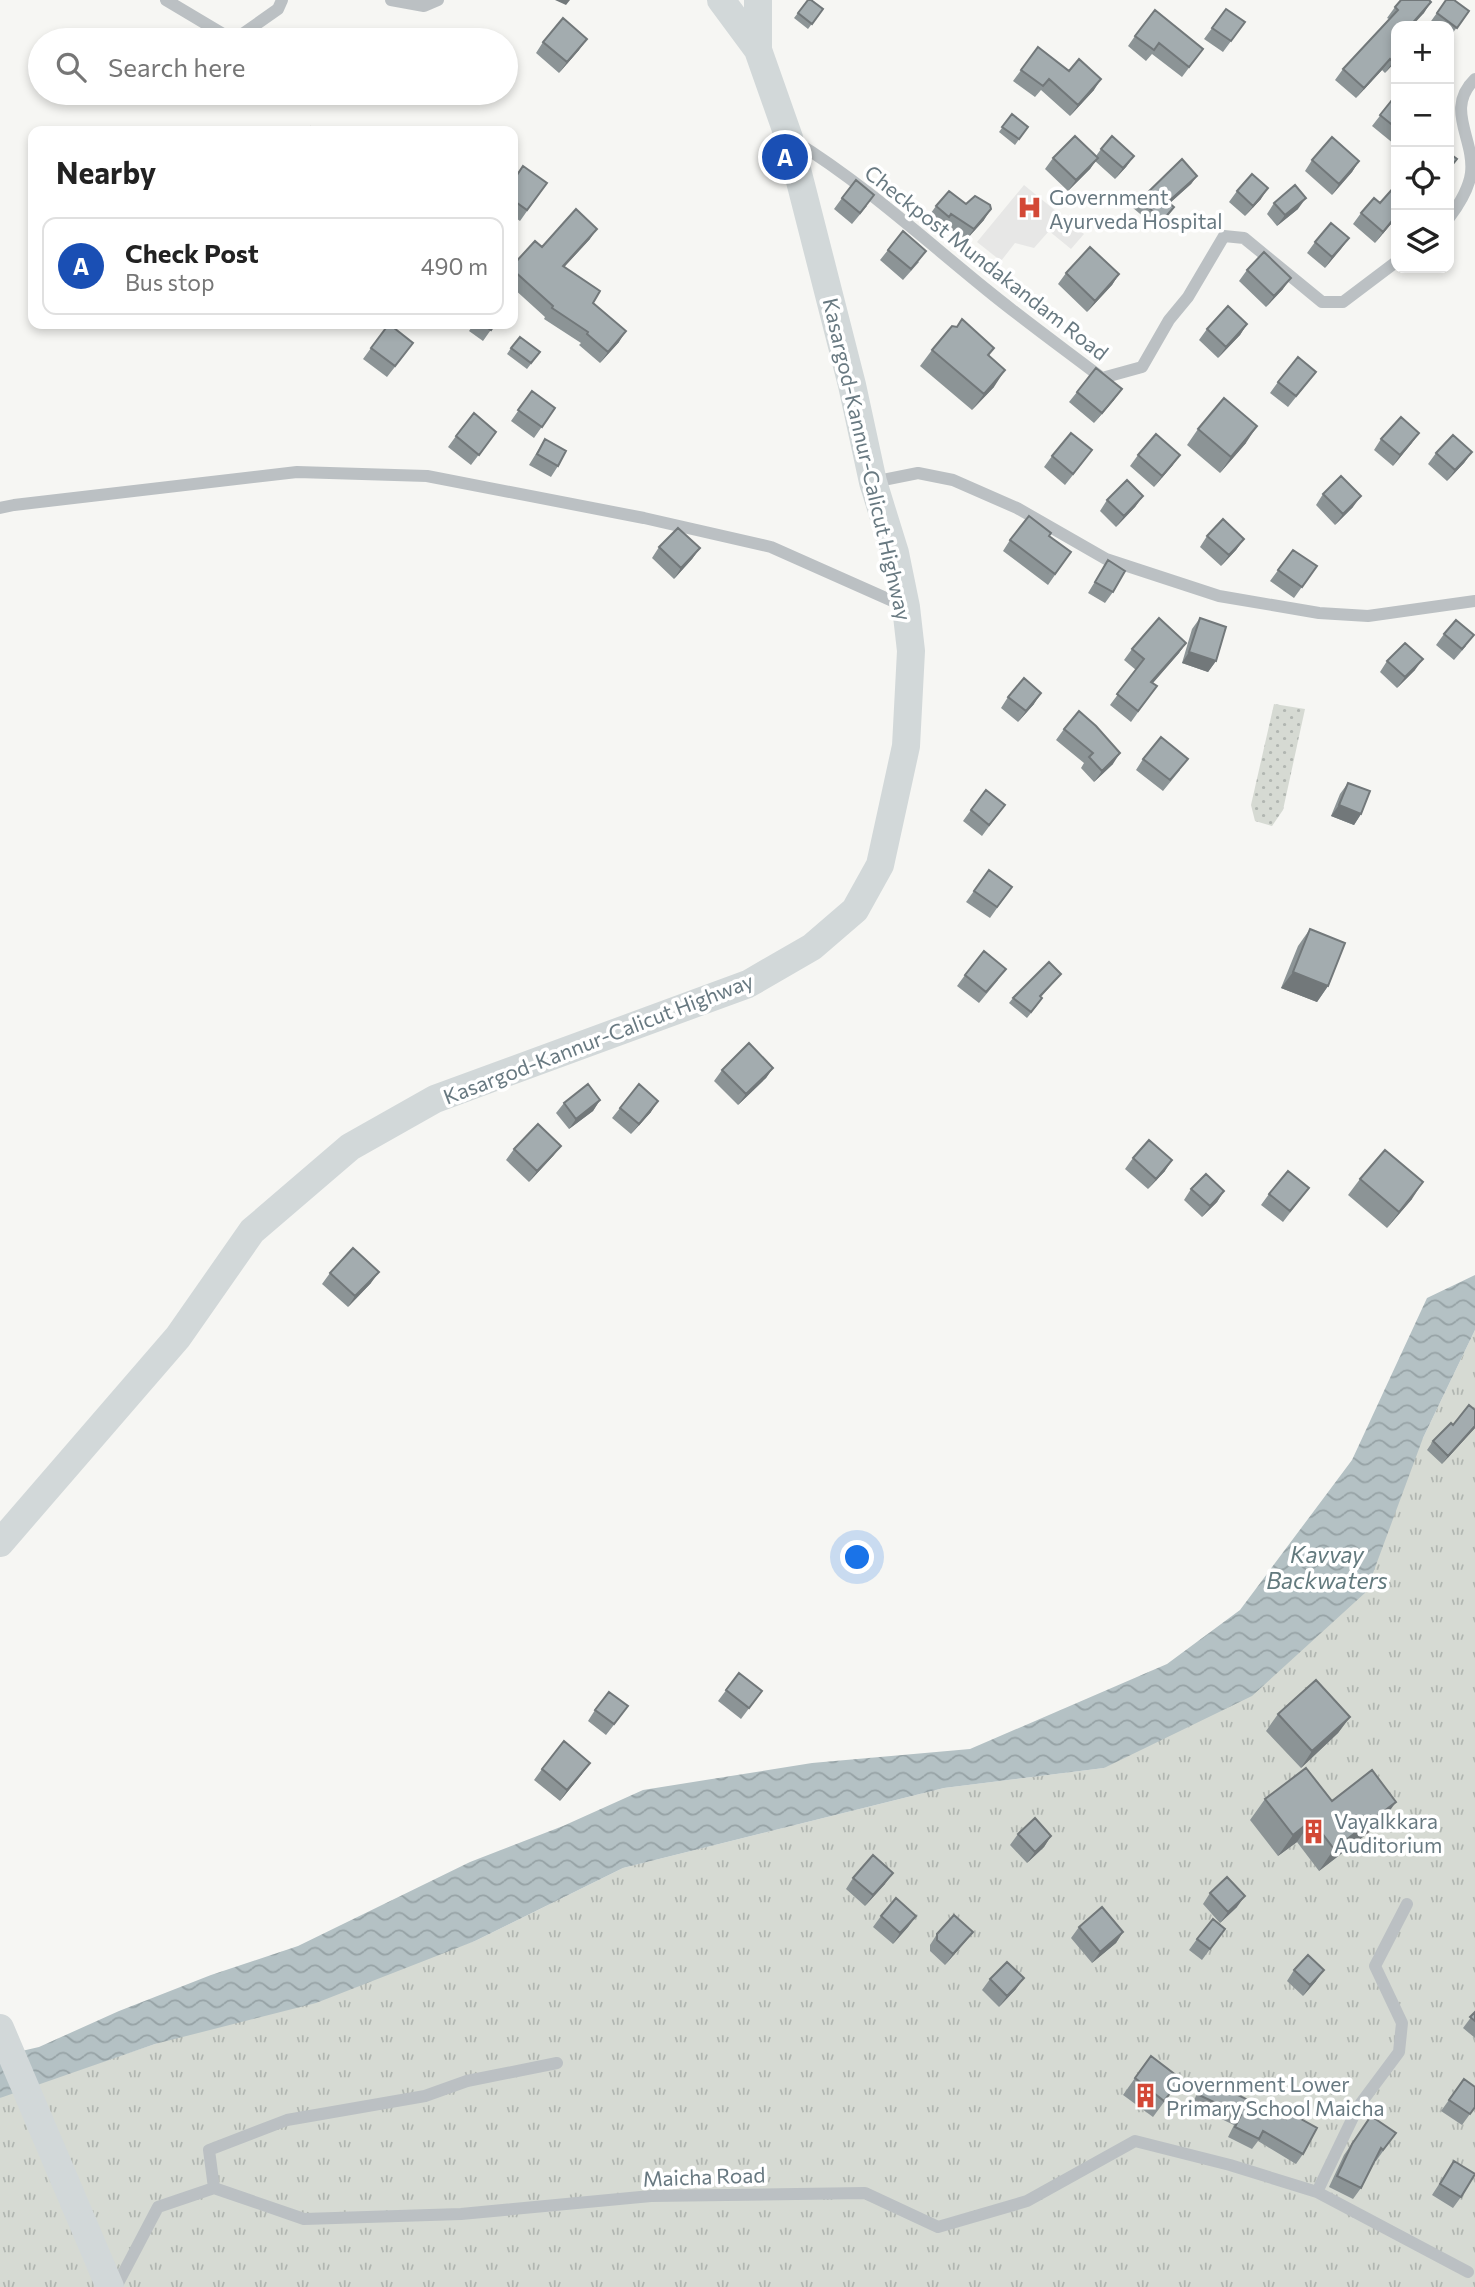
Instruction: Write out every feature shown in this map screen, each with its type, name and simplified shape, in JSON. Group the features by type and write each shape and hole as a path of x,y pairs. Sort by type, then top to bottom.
{"highway":[{"name":"Kasargod-Kannur-Calicut Highway","path":"0,1543 178,1337 252,1231 350,1147 435,1099 748,984 812,947 855,910 880,865 906,746 911,651 906,607 895,553 873,482 852,385 789,138 758,50 721,0"},
{"name":"Kasargod-Kannur-Calicut Highway","path":"758,0 758,50"},
{"path":"0,2028 110,2287"}],"street":[{"path":"166,0 213,28"},
{"path":"250,28 278,9 282,0"},
{"path":"391,0 424,6 438,0"},
{"path":"1454,210 1471,174 1471,156 1460,105 1468,85 1475,79"},
{"name":"Checkpost Mundakandam Road","path":"789,138 867,192 989,292 1102,378 1142,367 1224,236 1244,238 1322,302 1343,302 1391,266"},
{"path":"0,511 18,505 297,472 427,476 644,518 771,547 906,607"},
{"path":"873,482 918,472 953,480 1017,508 1106,559 1219,596 1319,613 1368,616 1475,601"},
{"path":"1317,2192 1358,2107 1399,2052 1402,2023 1375,1966 1407,1904"},
{"path":"116,2287 158,2207 214,2188 209,2150 287,2120 425,2096 467,2081 557,2063"},
{"name":"Maicha Road","path":"214,2188 304,2219 461,2214 651,2196 865,2193 937,2227 1027,2201 1135,2141 1230,2165 1317,2192 1468,2272"}],"shaded area":[{"name":"Government Ayurveda Hospital","path":"1024,185 1084,234 1071,249 1049,231 1034,248 1015,243 1001,261 977,242"}],"green space":[{"path":"1274,704 1305,709 1283,810 1272,826 1255,821 1251,805"},
{"path":"1475,1330 1475,2287 0,2287 0,2098 6,2094 475,1941 623,1868 944,1788 1104,1768 1423,1438"}],"water":[{"name":"Kavvay Backwaters","path":"1475,1275 1475,1330 1423,1438 1366,1592 1252,1696 1104,1768 944,1788 623,1868 475,1941 316,2003 155,2044 0,2098 0,2056 39,2047 119,2011 211,1975 298,1946 470,1862 563,1826 643,1790 812,1763 970,1749 1167,1664 1240,1610 1352,1460 1427,1298"}],"building":[{"path":"808,0 823,9 812,24 798,13"},
{"path":"1401,0 1431,2 1414,21 1391,21 1391,60 1364,88 1343,69 1398,10 1395,7"},
{"path":"1446,0 1454,0 1469,11 1457,28 1454,21 1448,21 1437,13"},
{"path":"1226,9 1245,22 1231,41 1212,28"},
{"path":"1155,10 1203,49 1189,67 1159,43 1154,50 1135,36"},
{"path":"563,18 587,39 567,62 543,42"},
{"path":"1038,47 1069,71 1079,59 1101,79 1078,105 1049,79 1043,86 1021,70"},
{"path":"1391,101 1391,124 1380,115"},
{"path":"1012,114 1028,127 1019,139 1002,127"},
{"path":"1075,136 1098,158 1076,180 1053,158"},
{"path":"1112,136 1134,156 1123,168 1101,149"},
{"path":"1332,137 1359,161 1339,184 1312,160"},
{"path":"1182,159 1197,176 1168,202 1174,207 1163,220 1140,200"},
{"path":"523,166 547,183 527,210 518,204 518,174"},
{"path":"1252,174 1268,188 1253,206 1237,191"},
{"path":"856,180 874,195 860,213 842,198"},
{"path":"1295,185 1306,198 1285,215 1274,203"},
{"path":"949,191 966,204 975,196 990,205 991,209 974,229 951,214 949,217 936,206"},
{"path":"1391,191 1391,222 1383,232 1361,213 1374,198 1380,203"},
{"path":"576,209 597,229 563,266 600,291 593,303 626,331 608,352 587,334 588,332 552,308 553,306 518,274 518,260 535,241 542,247"},
{"path":"1331,223 1349,238 1332,257 1315,242"},
{"path":"903,231 926,251 911,269 888,250"},
{"path":"1090,247 1119,274 1095,301 1066,273"},
{"path":"1264,252 1291,278 1274,296 1247,270"},
{"path":"1228,306 1247,324 1226,347 1207,329"},
{"path":"962,319 994,348 988,355 1005,370 984,394 932,350 952,326 957,327"},
{"path":"385,329 395,329 413,343 395,366 371,348"},
{"path":"520,337 540,352 531,363 511,348"},
{"path":"1298,357 1316,372 1296,396 1278,382"},
{"path":"1096,368 1122,389 1102,413 1077,392"},
{"path":"532,391 555,408 542,427 518,410"},
{"path":"1224,398 1257,426 1231,457 1198,429"},
{"path":"474,413 496,432 479,455 456,436"},
{"path":"1401,417 1419,433 1400,455 1381,439"},
{"path":"1071,433 1092,450 1073,474 1052,456"},
{"path":"1156,434 1180,455 1162,476 1138,455"},
{"path":"1453,435 1472,452 1455,470 1436,453"},
{"path":"545,439 566,451 558,466 537,454"},
{"path":"1341,476 1361,496 1343,514 1323,494"},
{"path":"1127,480 1143,496 1124,516 1107,500"},
{"path":"1029,516 1051,533 1049,536 1071,552 1055,574 1010,540"},
{"path":"1223,519 1244,539 1229,555 1207,536"},
{"path":"678,528 700,548 681,568 659,547"},
{"path":"1293,550 1317,566 1302,587 1278,570"},
{"path":"1108,560 1125,571 1113,592 1095,582"},
{"path":"1159,618 1186,643 1151,682 1157,686 1138,711 1117,694 1144,659 1132,649"},
{"path":"1200,618 1226,627 1216,661 1189,652"},
{"path":"1456,620 1474,635 1462,649 1444,634"},
{"path":"1405,643 1423,659 1405,677 1387,661"},
{"path":"1024,678 1041,693 1026,711 1008,697"},
{"path":"1079,711 1120,753 1102,771 1089,757 1093,753 1064,729"},
{"path":"1161,737 1188,759 1170,780 1143,759"},
{"path":"1348,783 1370,791 1361,814 1339,805"},
{"path":"986,790 1005,805 989,825 971,810"},
{"path":"989,870 1012,887 997,907 974,891"},
{"path":"1310,929 1345,943 1328,986 1293,972"},
{"path":"984,951 1006,969 986,992 965,975"},
{"path":"1049,962 1061,974 1040,996 1042,998 1031,1012 1013,998"},
{"path":"749,1043 773,1068 746,1094 722,1070"},
{"path":"588,1084 600,1100 576,1119 564,1103"},
{"path":"639,1084 658,1101 639,1124 620,1108"},
{"path":"538,1124 561,1146 537,1171 514,1149"},
{"path":"1149,1140 1172,1160 1156,1179 1133,1158"},
{"path":"1385,1150 1423,1182 1399,1212 1360,1179"},
{"path":"1288,1171 1309,1188 1290,1211 1269,1194"},
{"path":"1206,1174 1224,1191 1210,1206 1191,1189"},
{"path":"353,1248 379,1272 355,1296 330,1273"},
{"path":"1469,1405 1475,1410 1475,1426 1448,1456 1433,1441 1451,1423 1453,1425"},
{"path":"739,1673 762,1691 749,1708 726,1690"},
{"path":"1316,1680 1350,1717 1312,1751 1278,1714"},
{"path":"609,1692 628,1706 614,1724 595,1710"},
{"path":"564,1741 590,1763 567,1790 542,1769"},
{"path":"1306,1768 1332,1801 1372,1770 1396,1802 1334,1849 1312,1820 1293,1835 1265,1799"},
{"path":"1035,1818 1051,1836 1035,1852 1018,1834"},
{"path":"873,1855 893,1873 873,1895 853,1878"},
{"path":"1227,1877 1245,1896 1228,1912 1210,1893"},
{"path":"896,1898 916,1916 900,1933 881,1916"},
{"path":"1102,1907 1123,1932 1100,1952 1079,1927"},
{"path":"954,1915 973,1932 953,1954 937,1940 937,1934"},
{"path":"1213,1919 1225,1929 1210,1949 1197,1939"},
{"path":"1308,1955 1324,1970 1310,1985 1294,1970"},
{"path":"1007,1962 1024,1978 1007,1996 990,1979"},
{"path":"1151,2056 1181,2079 1164,2101 1135,2078"},
{"path":"1206,2079 1286,2119 1290,2113 1317,2128 1303,2154 1263,2131 1259,2139 1235,2127 1241,2115 1199,2095"},
{"path":"1464,2079 1475,2087 1475,2107 1470,2114 1449,2100"},
{"path":"1371,2116 1396,2133 1383,2150 1381,2148 1361,2188 1337,2176 1352,2144"},
{"path":"1454,2161 1475,2174 1461,2197 1440,2184"}],"place":[{"name":"Check Post","path":"785,157"},
{"name":"Government Ayurveda Hospital","path":"1029,208"},
{"name":"Vayalkkara Auditorium","path":"1314,1832"},
{"name":"Government Lower Primary School Maicha","path":"1146,2095"}]}
